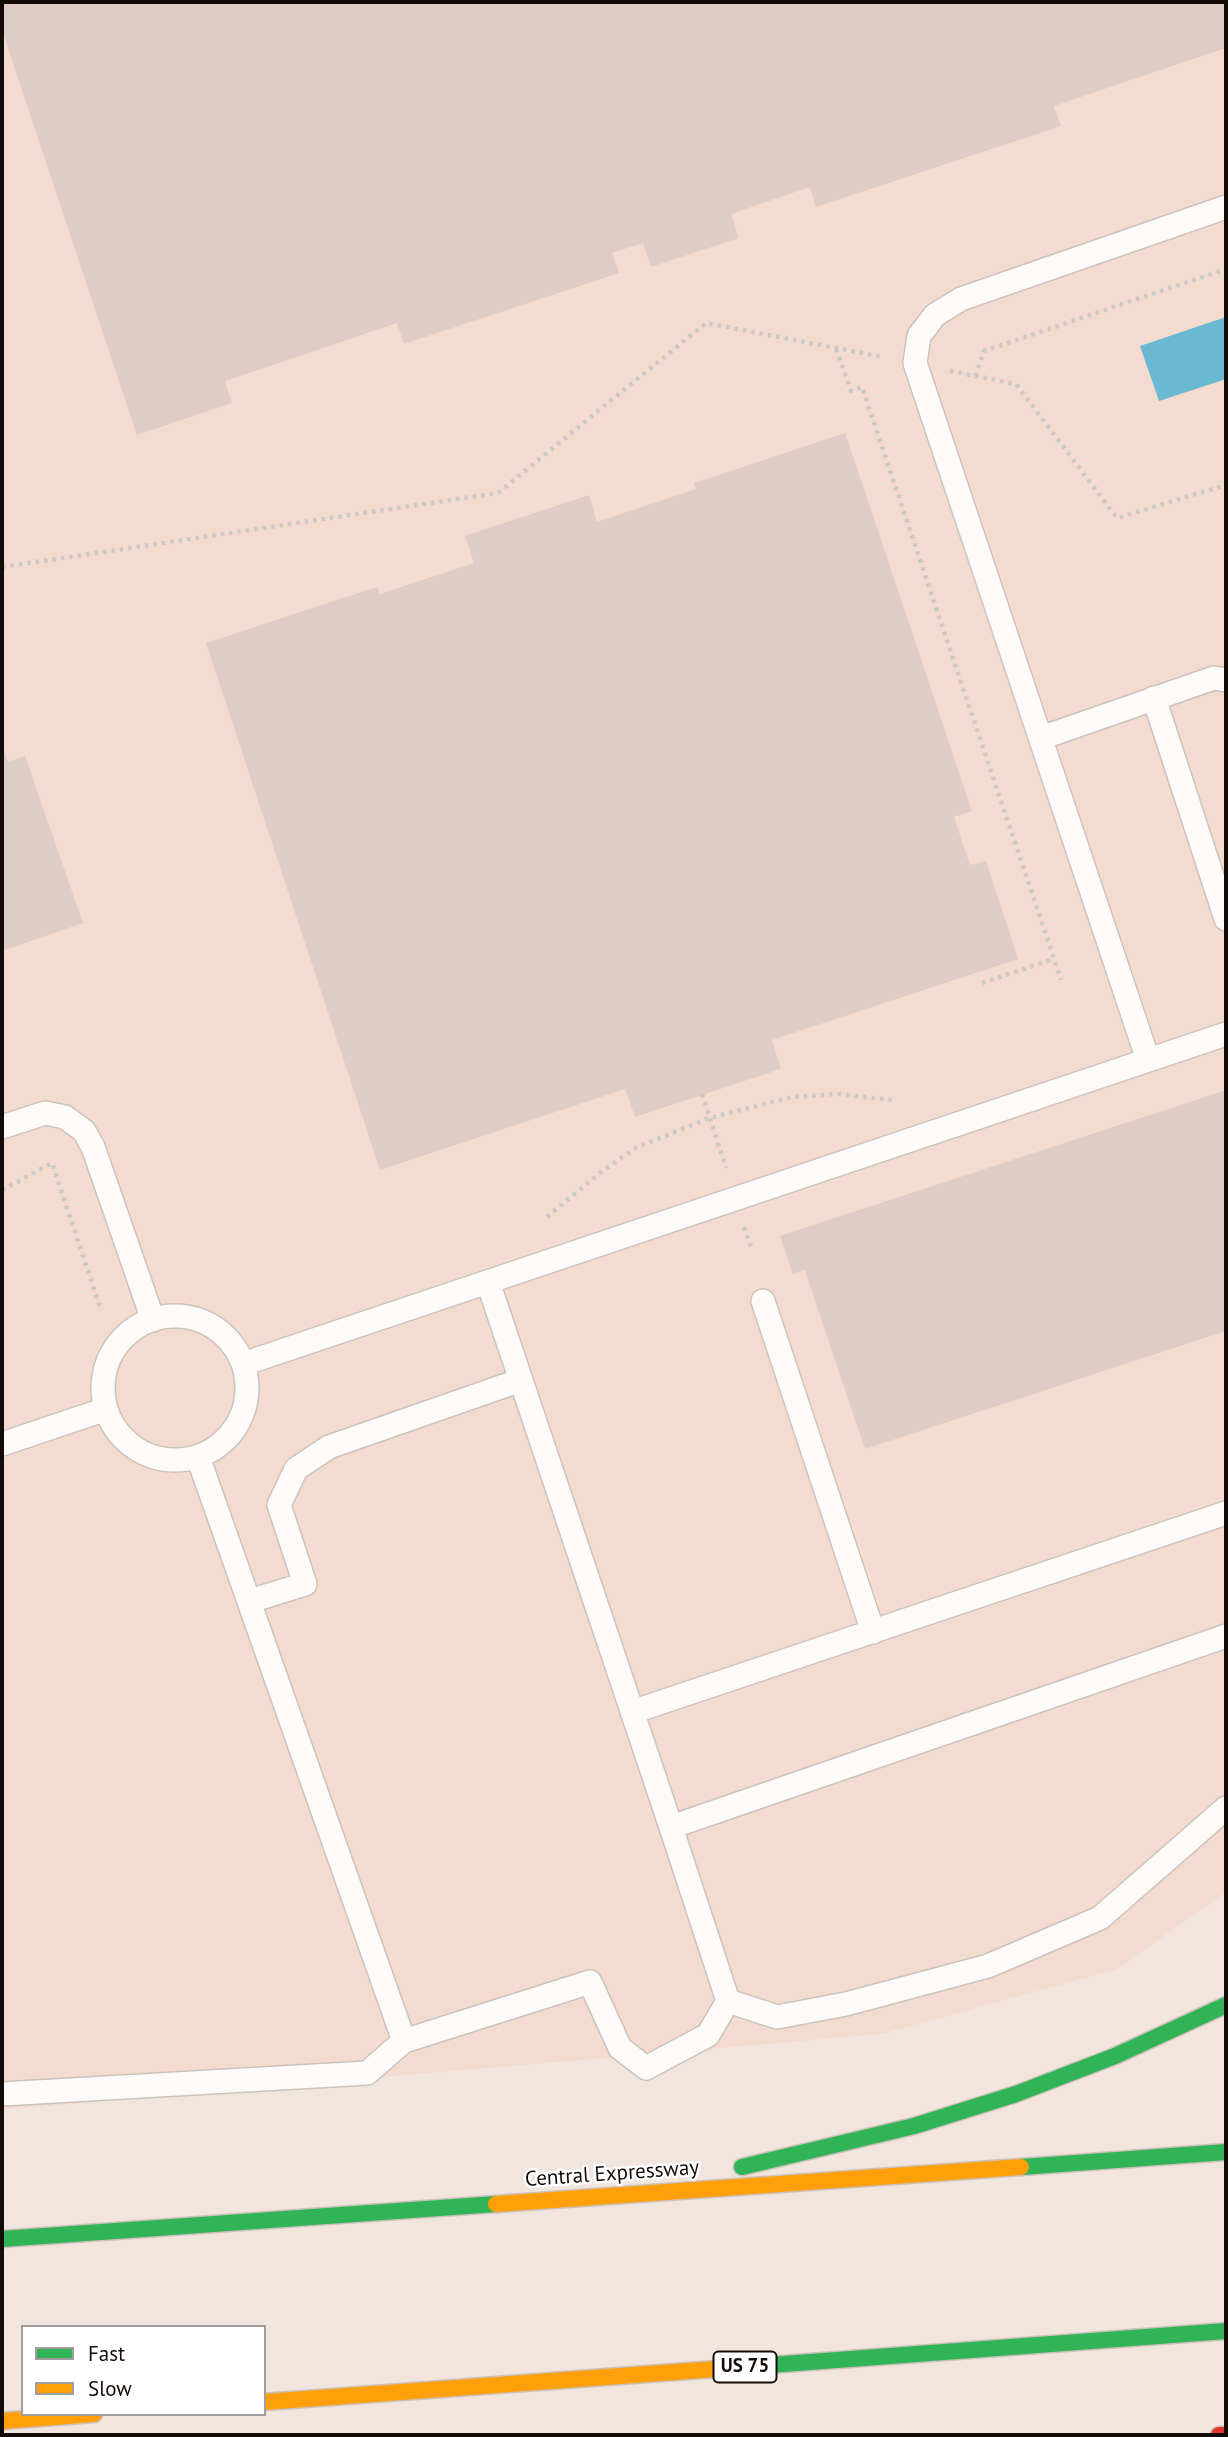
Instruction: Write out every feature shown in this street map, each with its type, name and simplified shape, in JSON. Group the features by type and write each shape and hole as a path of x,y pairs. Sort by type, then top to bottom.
{"main road":[{"path":"624,2194 888,2133 1016,2094 1140,2046 1226,2005"},
{"name":"Central Expressway","path":"2,2239 1226,2152"},
{"name":"US 75","path":"266,2402 1226,2331"},
{"path":"2,2421 68,2416"},
{"path":"1219,2435 1226,2435"}],"lane":[{"path":"1148,1060 915,363 919,336 936,315 961,299 1226,207"},
{"path":"1041,738 1214,678 1226,680"},
{"path":"1154,698 1226,919"},
{"path":"243,1364 1226,1034"},
{"path":"2,1127 45,1113 65,1117 84,1130 93,1147 153,1320"},
{"path":"2,2094 367,2073 404,2041 590,1982 621,2048 646,2068 708,2035 728,2001 488,1282"},
{"path":"763,1301 873,1632"},
{"path":"174,1316 208,1324 223,1334 235,1348 243,1364 248,1383 240,1420 229,1436 215,1449 198,1457 179,1461 160,1459 142,1452 127,1441 114,1426 106,1409 103,1390 105,1371 113,1352 124,1337 139,1325 153,1320 174,1316"},
{"path":"250,1601 305,1584 279,1505 296,1469 329,1447 521,1380"},
{"path":"2,1444 106,1409"},
{"path":"198,1457 404,2041"},
{"path":"632,1712 1226,1513"},
{"path":"671,1826 1226,1636"},
{"path":"728,2001 777,2017 846,2004 988,1966 1100,1918 1226,1808"}],"path":[{"path":"975,376 984,351 1226,270"},
{"path":"2,567 498,493 706,323 1017,384 1116,518 1226,485"},
{"path":"836,348 851,391 862,387 1061,980"},
{"path":"982,983 1053,959"},
{"path":"702,1094 713,1128"},
{"path":"547,1217 601,1172 636,1148 709,1118 792,1097 838,1094 892,1100"},
{"path":"2,1189 52,1163 100,1307"}],"shaded area":[{"path":"2,2 1226,2 1226,1892 1117,1969 882,2034 2,2110"}],"water":[{"path":"1226,317 1226,379 1159,401 1140,346"}],"building":[{"path":"2,2 1226,2 1226,48 1054,106 1061,126 816,207 810,187 731,214 739,238 651,267 643,243 612,253 619,273 404,344 397,323 225,381 232,403 137,435 2,30"},
{"path":"845,433 972,811 954,817 970,865 986,861 1018,959 772,1040 781,1069 635,1117 625,1089 380,1170 206,643 377,587 380,594 474,563 465,536 589,495 597,522 696,489 694,483"},
{"path":"2,746 8,762 25,756 83,923 2,951"},
{"path":"1226,1090 1226,1331 865,1449 805,1270 793,1274 780,1236"}],"traffic: fast":[{"path":"742,2167 914,2126 1016,2094 1115,2056 1226,2005"},
{"path":"1021,2167 1226,2152"},
{"path":"2,2239 496,2204"},
{"path":"716,2369 1226,2331"}],"traffic: slow":[{"path":"496,2204 1021,2167"},
{"path":"266,2402 716,2369"},
{"path":"2,2421 68,2416"}],"traffic: jam":[{"path":"1219,2435 1226,2435"}]}
